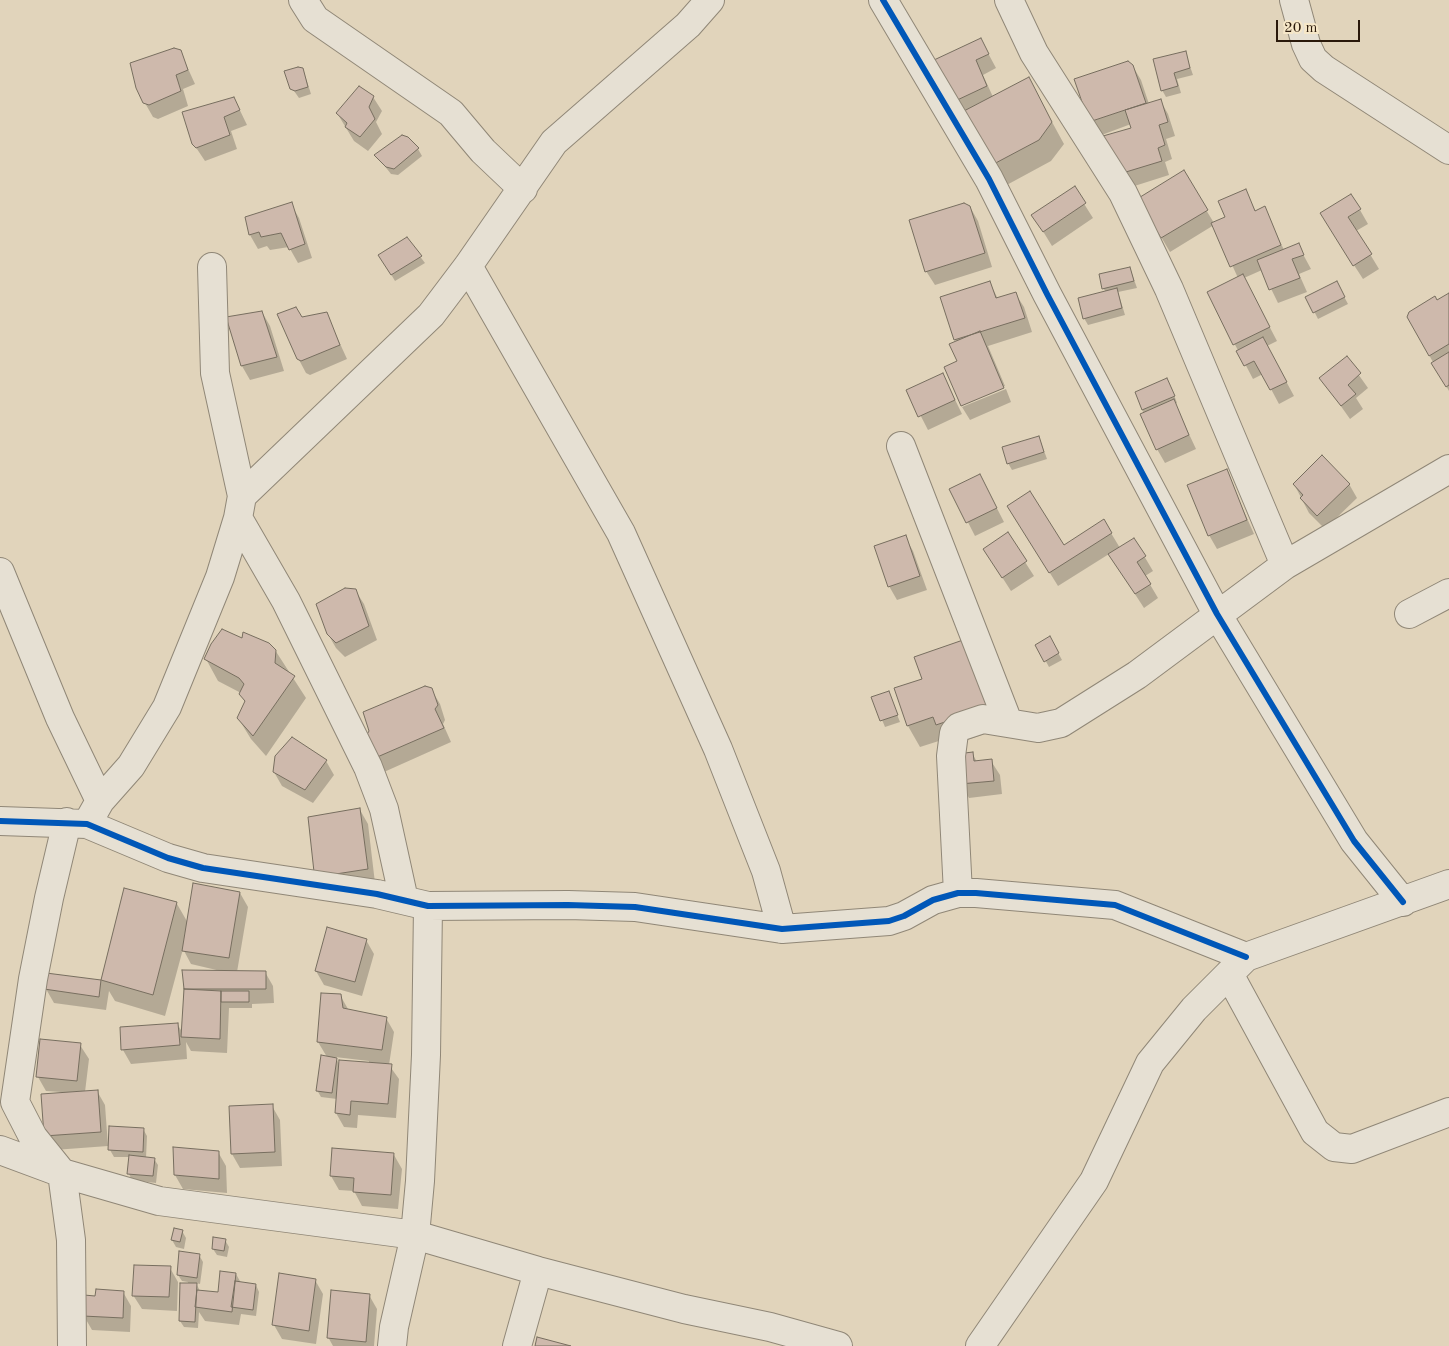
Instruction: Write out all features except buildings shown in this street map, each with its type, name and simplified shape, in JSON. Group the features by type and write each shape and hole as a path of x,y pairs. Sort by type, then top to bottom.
{"street":[{"path":"303,0 315,19 451,113 484,151 523,189"},
{"path":"72,1346 71,1240 62,1173 8,1106 49,898 77,823 100,801 131,766 167,707 220,577 240,507 431,315 523,189 538,163 554,142 688,25 710,0"},
{"path":"883,0 989,179 1047,294 1217,614 1354,842 1403,902"},
{"path":"1010,0 1034,52 1123,192 1169,288 1285,565"},
{"path":"1294,0 1306,44 1313,59 1324,69 1449,150"},
{"path":"468,266 621,533 718,749 766,871 782,929"},
{"path":"212,268 215,373 240,507 368,767 416,903 425,1064 420,1181 415,1235 394,1327 392,1346"},
{"path":"900,446 1008,722"},
{"path":"958,894 951,756 954,733 959,727 983,719 1038,728 1061,723 1137,675 1285,565 1449,469"},
{"path":"0,572 60,718 100,801"},
{"path":"1409,614 1449,593"},
{"path":"0,821 77,823 168,858 202,868 377,894 416,903 635,907 782,929 889,921 904,916 933,900 958,894 976,893 1115,906 1238,965 1315,1132 1334,1147 1352,1149 1449,1112"},
{"path":"980,1346 1094,1181 1150,1063 1194,1010 1238,965 1449,884"},
{"path":"0,1150 62,1173 159,1201 415,1235 538,1271 684,1309 770,1327 838,1346"},
{"path":"517,1346 538,1271"}],"cycle path":[{"path":"883,0 989,179 1047,294 1217,614 1354,841 1403,902"},
{"path":"0,821 87,824 168,858 203,868 377,894 428,906 568,905 635,907 782,929 889,921 904,916 933,900 958,893 976,893 1115,905 1246,957"}]}
